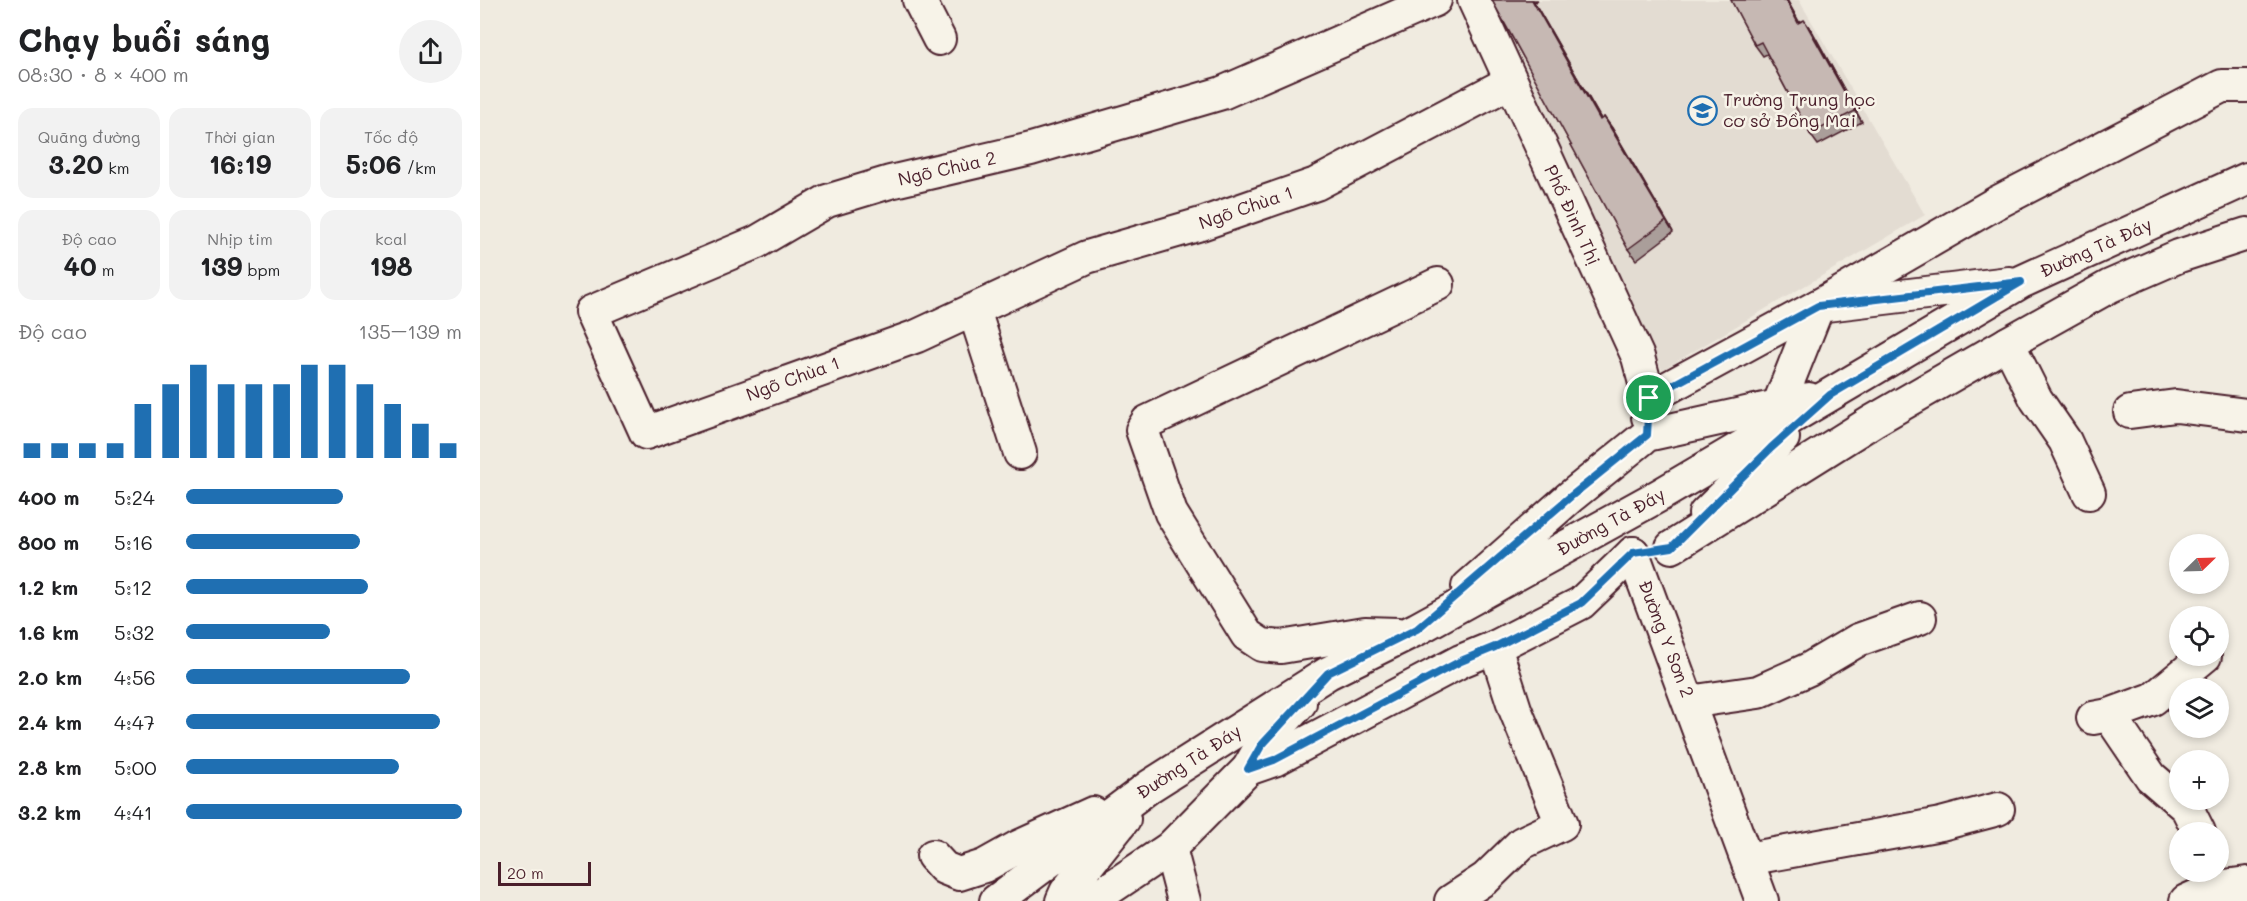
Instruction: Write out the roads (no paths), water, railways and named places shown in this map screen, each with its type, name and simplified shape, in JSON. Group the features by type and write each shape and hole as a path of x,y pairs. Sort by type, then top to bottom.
{"street":[{"path":"919,0 939,39"},
{"name":"Ngõ Chùa 2","path":"646,433 591,312 757,242 827,201 890,182 1031,149 1222,93 1435,0"},
{"name":"Phố Đình Thị","path":"1474,0 1638,357 1649,398 1647,435"},
{"name":"Ngõ Chùa 1","path":"646,433 917,336 1087,257 1201,224 1316,184 1510,82"},
{"path":"1649,398 1818,306 1996,203 2222,86 2247,86"},
{"path":"2211,196 2247,156"},
{"name":"Đường Tà Đáy","path":"996,901 1142,792 1328,673 1411,632 1660,495 2021,282 2247,179"},
{"path":"2211,196 2247,192"},
{"path":"1248,769 1274,760 1461,661 1495,647 1581,603 1633,553 1672,547 1872,421 2110,286 2179,255 2247,234"},
{"path":"1818,306 2021,282"},
{"path":"1438,284 1147,422 1142,430 1171,513 1246,635 1262,645 1281,647 1365,633 1411,632 1647,435 1779,404 1830,395"},
{"path":"1779,404 1818,306"},
{"path":"974,310 1020,453"},
{"path":"2008,343 2036,399 2065,441 2089,493"},
{"path":"1672,547 1771,448 1830,395"},
{"path":"2130,412 2176,406 2247,415"},
{"name":"Đường Y Sơn 2","path":"1633,553 1762,901"},
{"path":"1689,702 1758,692 1809,669 1858,640 1920,618"},
{"path":"1451,901 1486,878 1522,843 1562,824 1515,709 1495,647"},
{"path":"2193,666 2153,699 2101,716 2151,777 2187,808 2194,822"},
{"path":"1091,901 1170,848 1248,769 1261,746 1328,673"},
{"path":"933,856 944,868 959,874 984,866 1078,818 1142,792"},
{"path":"1062,901 1066,892 1142,792"},
{"path":"1748,859 1931,826 1998,809"},
{"path":"1170,848 1184,901"},
{"path":"2186,901 2223,882"}],"place":[{"name":"Trường Trung học cơ sở Đồng Mai","path":"1702,110"}]}
